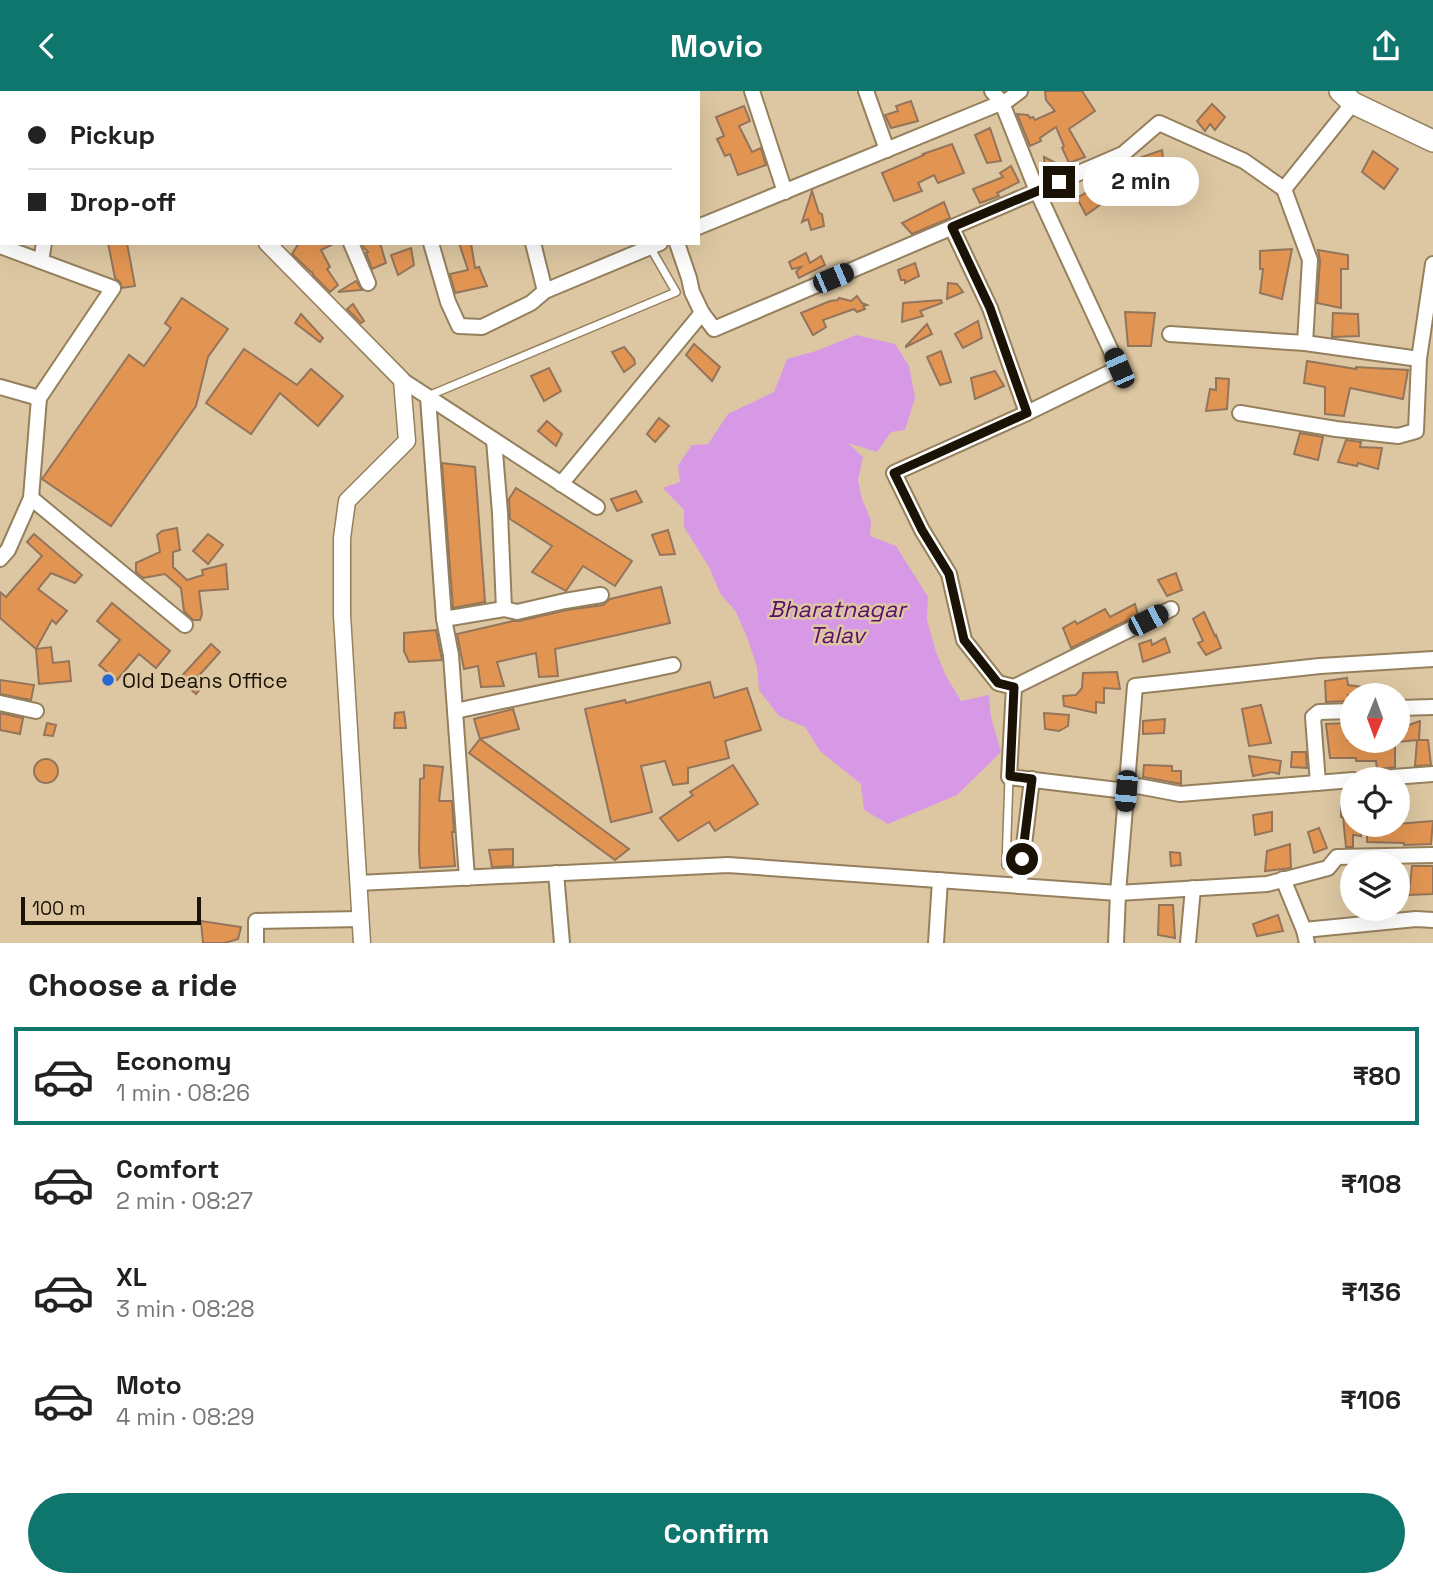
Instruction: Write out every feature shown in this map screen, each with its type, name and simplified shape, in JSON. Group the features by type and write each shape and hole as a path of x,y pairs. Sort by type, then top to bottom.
{"main road":[{"path":"1346,97 1433,141"}],"street":[{"path":"752,91 785,192"},
{"path":"866,91 887,150"},
{"path":"992,91 1002,103 1037,191 1119,368 894,473 922,530 949,574 964,640 998,683 1014,687 1171,609"},
{"path":"700,226 1002,103 1020,91"},
{"path":"1284,189 1346,97"},
{"path":"678,245 690,278 692,292 702,313 714,329 1123,154 1159,123 1244,161 1284,189 1310,260 1305,343"},
{"path":"952,227 990,308 1027,413"},
{"path":"41,261 44,245"},
{"path":"269,245 402,380 597,507"},
{"path":"352,245 368,283"},
{"path":"432,245 448,302 459,326 482,327 531,303 545,291 653,245"},
{"path":"534,245 545,291"},
{"path":"0,246 113,288 39,398 31,498 8,550 0,559"},
{"path":"1240,413 1398,436 1416,431 1419,359 1433,264"},
{"path":"561,484 702,313"},
{"path":"1170,334 1305,343 1419,359"},
{"path":"362,943 342,615 342,538 346,501 407,441 402,380"},
{"path":"0,387 39,398"},
{"path":"428,397 467,878"},
{"path":"494,440 504,609"},
{"path":"31,498 185,625"},
{"path":"444,619 504,609 517,612 601,595"},
{"path":"1116,943 1135,686 1320,666 1433,659"},
{"path":"455,711 673,665"},
{"path":"1014,687 1010,776 1180,793 1340,781"},
{"path":"0,703 36,711"},
{"path":"1410,708 1433,707"},
{"path":"1318,783 1313,717 1319,712 1340,711"},
{"path":"1410,776 1433,774"},
{"path":"1019,886 1032,779"},
{"path":"358,883 728,865 1118,893 1267,884 1328,868 1337,856 1433,855"},
{"path":"556,873 562,943"},
{"path":"1283,879 1306,937 1416,919 1433,920"},
{"path":"936,943 940,880"},
{"path":"1188,943 1193,888"},
{"path":"256,943 256,921 360,919"}],"lane":[{"path":"428,397 676,292 653,245"},
{"path":"1006,865 1010,776"}],"water":[{"name":"Bharatnagar Talav","path":"856,335 895,344 909,366 915,398 905,430 891,432 877,452 848,443 863,457 858,480 871,520 870,536 896,546 928,597 927,620 936,652 961,701 989,695 991,717 1001,752 957,795 888,824 864,810 861,784 820,751 805,727 779,716 759,690 757,667 736,612 720,593 709,567 684,527 684,510 663,488 680,482 678,465 692,445 708,444 728,414 774,392 787,359"}],"building":[{"path":"1045,91 1082,91 1095,111 1069,129 1085,157 1069,163 1056,127 1040,138 1041,141 1030,146 1017,114 1028,115 1035,120 1055,111 1046,100"},
{"path":"911,101 918,121 891,128 885,115 898,111 896,106"},
{"path":"1212,104 1225,117 1215,130 1210,124 1205,131 1197,121"},
{"path":"744,106 750,121 739,126 752,152 761,148 766,165 738,175 730,154 725,156 717,139 724,136 716,117"},
{"path":"990,128 1001,161 987,163 975,135"},
{"path":"952,144 964,173 938,183 934,175 918,183 922,191 894,201 882,173"},
{"path":"1162,150 1164,166 1148,169 1163,185 1151,188 1139,158"},
{"path":"1373,151 1398,169 1384,189 1362,172"},
{"path":"1044,157 1060,165 1059,171 1045,174"},
{"path":"1011,166 1019,182 997,193 999,196 980,203 973,189 1003,177 1000,173"},
{"path":"1096,187 1104,202 1086,215 1077,198"},
{"path":"812,191 824,226 811,230 808,219 802,222"},
{"path":"944,202 950,218 912,234 902,223"},
{"path":"108,245 127,245 135,286 122,288 115,278"},
{"path":"298,245 331,245 321,250 330,267 327,269 338,285 330,292 292,254"},
{"path":"363,245 381,245 386,263 372,269 366,253 368,252"},
{"path":"460,245 471,245 475,268 479,267 487,286 455,293 450,274 468,270"},
{"path":"411,248 414,265 398,275 391,255"},
{"path":"1292,249 1282,299 1260,293 1263,269 1260,269 1260,251"},
{"path":"1318,250 1348,255 1348,269 1341,269 1341,308 1317,303 1320,261"},
{"path":"806,253 810,263 821,256 825,265 799,278 796,272 801,267 792,269 789,262"},
{"path":"915,263 919,276 905,283 898,270"},
{"path":"356,281 362,290 338,292"},
{"path":"948,283 957,284 963,292 947,299"},
{"path":"857,296 867,305 863,306 865,309 857,312 854,309 823,320 826,327 813,335 801,313 839,298 851,301"},
{"path":"182,298 228,329 208,357 196,406 111,526 42,479 129,355 144,366 171,328 165,323"},
{"path":"941,300 942,303 920,311 923,316 902,322 903,303"},
{"path":"353,304 364,321 361,323 347,309"},
{"path":"1125,312 1155,313 1151,346 1128,346"},
{"path":"1333,313 1358,314 1359,336 1332,337"},
{"path":"301,314 323,338 320,342 295,323"},
{"path":"978,321 982,338 963,348 955,334"},
{"path":"927,324 932,334 906,347 906,346"},
{"path":"694,344 720,367 712,381 686,355"},
{"path":"624,347 635,364 624,372 612,352"},
{"path":"244,349 297,385 311,369 343,396 318,426 280,393 251,434 206,403"},
{"path":"941,351 951,382 940,385 927,357"},
{"path":"1307,361 1356,369 1408,370 1403,399 1350,388 1344,416 1325,414 1325,387 1304,383"},
{"path":"549,368 561,391 544,401 531,376"},
{"path":"995,371 1004,386 975,399 971,378"},
{"path":"1216,378 1229,379 1227,409 1206,411 1210,389 1216,390"},
{"path":"659,418 669,426 655,442 647,434"},
{"path":"547,421 562,434 556,446 538,431"},
{"path":"1300,433 1323,437 1318,460 1294,454"},
{"path":"1346,440 1361,442 1360,447 1382,448 1378,469 1358,463 1357,466 1338,462"},
{"path":"442,463 475,467 485,602 453,608"},
{"path":"516,488 632,561 615,586 583,566 566,591 532,572 552,546 510,519 509,499"},
{"path":"636,491 642,502 617,511 611,499"},
{"path":"177,528 180,550 173,552 173,567 187,580 203,575 202,570 226,564 228,589 199,591 202,614 200,620 193,620 184,611 181,588 165,574 143,578 136,572 136,563 160,552 157,535 162,531"},
{"path":"668,530 675,554 660,555 652,535"},
{"path":"34,534 82,575 75,583 51,573 38,589 67,611 56,624 52,620 36,649 0,618 0,592 6,597 42,556 27,542"},
{"path":"208,534 223,545 208,564 193,551"},
{"path":"1176,573 1182,590 1167,596 1158,580"},
{"path":"661,587 670,623 555,649 558,676 539,677 536,653 497,662 504,686 481,687 478,666 464,669 457,634 567,610 603,605 610,599"},
{"path":"112,603 170,651 156,668 139,654 117,680 99,665 120,640 97,621"},
{"path":"1135,604 1138,615 1071,648 1063,628 1075,621 1077,624 1105,609 1110,617"},
{"path":"1204,612 1221,648 1206,655 1198,643 1203,641 1193,619"},
{"path":"436,630 442,660 409,662 404,651 404,633"},
{"path":"1165,638 1170,652 1143,662 1139,644 1151,640 1152,645"},
{"path":"211,644 220,652 195,680 202,687 196,694 179,679"},
{"path":"51,647 53,663 69,661 71,681 39,684 36,649"},
{"path":"1117,672 1120,689 1104,688 1104,703 1096,702 1096,713 1064,706 1063,696 1076,695 1082,688 1083,673"},
{"path":"1347,678 1348,683 1340,683 1340,701 1326,702 1325,681"},
{"path":"0,680 34,685 31,700 0,694"},
{"path":"710,682 714,698 747,688 761,730 725,741 729,758 688,768 688,783 673,785 665,761 641,766 652,812 611,822 585,709 625,700 626,703"},
{"path":"1261,705 1271,743 1249,746 1242,709"},
{"path":"513,709 519,729 480,739 474,719"},
{"path":"404,712 406,728 394,728 395,713"},
{"path":"0,713 23,718 20,734 0,730"},
{"path":"1044,713 1069,715 1068,726 1059,731 1045,729"},
{"path":"1165,719 1164,733 1143,734 1143,721"},
{"path":"1420,721 1419,740 1428,740 1431,765 1415,766 1417,740 1410,741 1410,725"},
{"path":"47,723 56,725 53,736 44,735"},
{"path":"1340,723 1340,753 1395,753 1395,767 1377,767 1376,761 1356,761 1356,758 1330,758 1326,724"},
{"path":"480,739 629,849 615,860 469,753"},
{"path":"1292,752 1306,752 1307,768 1291,767"},
{"path":"1249,756 1281,761 1279,774 1272,772 1253,776"},
{"path":"46,759 54,763 58,771 54,779 46,783 38,779 34,771 38,763"},
{"path":"424,765 443,767 439,801 452,801 455,866 420,868 420,779 424,778"},
{"path":"733,765 758,804 715,831 709,822 678,841 660,818 693,795 690,792"},
{"path":"1144,765 1172,766 1172,771 1181,771 1181,784 1143,777"},
{"path":"1272,812 1272,831 1255,835 1253,815"},
{"path":"1433,821 1431,844 1367,842 1367,837 1410,837 1410,823"},
{"path":"1319,828 1327,848 1314,853 1308,832"},
{"path":"1345,837 1353,837 1353,847 1346,847"},
{"path":"1290,844 1291,868 1265,871 1267,851"},
{"path":"513,849 513,866 492,867 489,850"},
{"path":"1170,852 1180,853 1181,865 1171,866"},
{"path":"1412,866 1433,866 1433,894 1410,895"},
{"path":"1159,905 1173,905 1175,938 1158,935"},
{"path":"1278,915 1283,931 1257,936 1253,924"},
{"path":"201,921 241,927 238,939 225,943 203,943"}],"place":[{"name":"Old Deans Office","path":"108,680"}],"route":[{"path":"1022,859 1032,779 1010,776 1014,687 998,683 964,640 949,574 922,530 894,473 1027,413 990,308 952,227 1059,182"}]}
